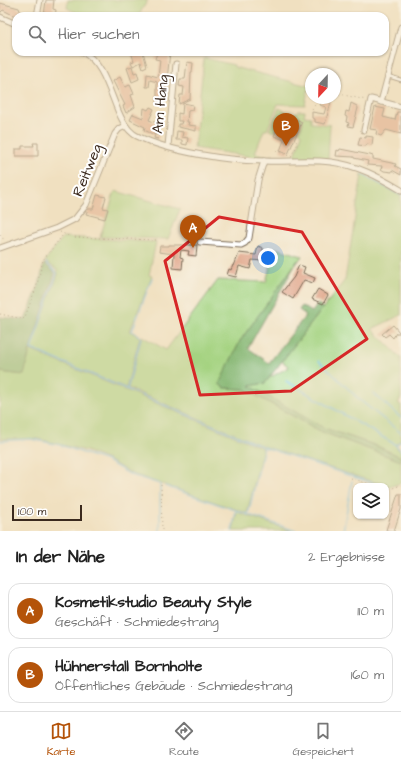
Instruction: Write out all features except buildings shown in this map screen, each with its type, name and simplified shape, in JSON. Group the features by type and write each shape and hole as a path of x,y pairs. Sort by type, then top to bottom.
{"street":[{"path":"38,12 40,0"},
{"path":"0,17 12,22"},
{"path":"381,102 398,48 401,28"},
{"path":"89,56 97,66 109,86 126,126 137,136 168,146 223,157 264,162 290,159 332,162 360,169 401,190"},
{"name":"Am Hang","path":"168,146 176,64"},
{"path":"364,130 371,99 401,107"},
{"name":"Reitweg","path":"0,248 57,228 75,219 86,205 115,134 119,129 126,126"},
{"path":"200,242 241,245 249,238 258,180 264,162"}],"lane":[{"path":"388,76 401,80"}],"path":[{"path":"341,94 370,101"},
{"path":"312,109 316,104"},
{"path":"276,151 290,159 297,146 297,142 294,140"},
{"path":"57,228 63,234 71,237 156,240"},
{"path":"0,314 23,319 25,317 37,285 43,260 63,234"},
{"path":"0,236 8,244"},
{"path":"350,478 366,483"},
{"path":"161,485 162,531"},
{"path":"389,494 393,487 401,485"}],"highlighted area":[{"path":"219,217 302,232 367,339 291,391 200,395 165,261"}],"green space":[{"path":"68,0 148,0 140,12 76,12 67,8"},
{"path":"204,58 305,85 305,105 278,104 267,130 264,130 255,153 271,157 272,154 273,157 269,160 253,159 253,157 194,148"},
{"path":"279,108 287,112 280,127 278,126 274,132 269,130"},
{"path":"298,111 305,111 304,116 311,117 311,123 330,125 328,160 292,159 296,153 302,134 299,131 303,122 292,116"},
{"path":"362,174 401,196 401,315 372,329 401,358 401,398 398,403 401,405 401,440 395,445 401,452 401,457 377,446 324,428 249,386 265,383 269,378 289,367 282,361 345,280"},
{"path":"115,191 180,209 168,239 100,237"},
{"path":"63,237 156,242 149,275 152,276 130,331 140,337 126,388 31,349 58,274 57,270 45,261"},
{"path":"275,248 302,256 240,341 225,388 244,389 322,432 401,461 401,483 389,487 389,483 377,483 263,446 128,388 142,336 166,350 218,280 266,282"},
{"path":"298,260 248,348 269,363 306,315 299,310 302,306 312,312 318,304 323,308 265,383 250,386 324,428 377,446 401,457 401,461 322,432 244,389 225,388 219,384 240,341"},
{"path":"44,263 55,273 30,350 24,375 0,372 0,317 25,320 39,285"},
{"path":"30,350 263,448 247,513 132,474 108,460 86,451 38,439 0,439 0,372 24,375"},
{"path":"237,512 291,531 233,531"}],"waterway":[{"path":"362,174 401,195"},
{"path":"46,263 57,273 31,349 264,447"},
{"path":"127,389 141,337 132,331 152,278"},
{"path":"319,361 361,401 401,433"},
{"path":"286,381 396,445 401,451"},
{"path":"373,393 401,418"},
{"path":"0,441 31,439 60,445 107,461 131,475 160,484 160,531"},
{"path":"396,445 401,441"},
{"path":"248,515 264,447 372,483"},
{"path":"343,531 352,481"},
{"path":"165,486 296,531"},
{"path":"232,531 236,511"}],"place":[{"name":"Hühnerstall Bornholte","path":"286,146"},
{"name":"Kosmetikstudio Beauty Style","path":"193,248"}]}
